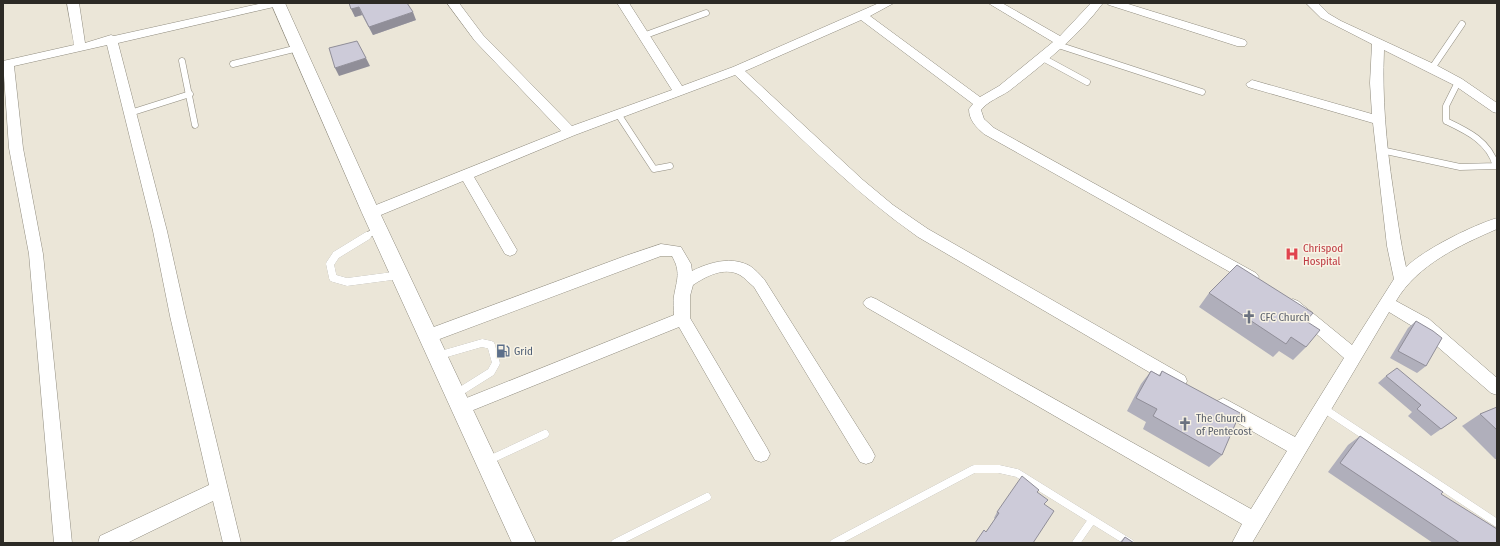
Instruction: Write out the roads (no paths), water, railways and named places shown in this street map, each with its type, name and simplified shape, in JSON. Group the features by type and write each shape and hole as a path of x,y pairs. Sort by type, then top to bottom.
{"street":[{"path":"73,3 80,47"},
{"path":"63,543 36,254 16,148 5,64 111,39 278,3 375,221 429,336 457,402 524,543"},
{"path":"453,3 480,38 570,132"},
{"path":"623,3 680,92"},
{"path":"375,221 466,175 570,132 737,70 863,16 888,3"},
{"path":"994,3 1060,44"},
{"path":"1097,3 1060,44 1041,57 1003,89 980,104 975,109 975,115 978,121 989,131 1247,274 1260,283"},
{"path":"1113,3 1242,43"},
{"path":"1312,3 1325,16 1458,82 1497,109"},
{"path":"863,16 980,104"},
{"path":"111,39 160,231 180,324 232,543"},
{"path":"1378,42 1376,83 1381,150 1394,246 1402,281"},
{"path":"737,70 888,209 929,237 1188,386"},
{"path":"1252,84 1380,121"},
{"path":"466,175 510,250"},
{"path":"1241,543 1298,448 1388,304 1396,287 1419,264 1476,232 1497,223"},
{"path":"429,336 661,250 676,251 684,264 686,282 682,296 682,319 760,454"},
{"path":"686,282 702,271 722,266 742,269 759,283 866,456"},
{"path":"1280,296 1305,314 1354,357"},
{"path":"871,303 1255,521"},
{"path":"1388,304 1423,324 1497,388"},
{"path":"457,402 682,319"},
{"path":"1209,398 1298,448"},
{"path":"107,543 219,489"}],"lane":[{"path":"643,36 706,13"},
{"path":"1432,68 1462,24"},
{"path":"1060,44 1202,92"},
{"path":"233,64 298,48"},
{"path":"1041,57 1087,82"},
{"path":"182,61 190,94 195,125"},
{"path":"1381,150 1460,167 1496,166 1493,157 1485,146 1471,133 1446,121 1444,116 1445,111 1458,82"},
{"path":"130,113 190,94"},
{"path":"618,114 654,169 670,166"},
{"path":"375,221 336,255 330,264 333,278 342,282 347,282 400,275"},
{"path":"437,356 482,343 491,346 496,363 491,372 457,402"},
{"path":"1323,408 1497,523"},
{"path":"485,462 545,434"},
{"path":"834,543 974,469 987,468 1017,472 1130,543"},
{"path":"614,543 706,497"},
{"path":"1076,543 1092,520"}],"place":[{"name":"Chrispod Hospital","path":"1292,254"},
{"name":"CFC Church","path":"1249,317"},
{"name":"Grid","path":"503,351"},
{"name":"The Church of Pentecost","path":"1185,424"}]}
